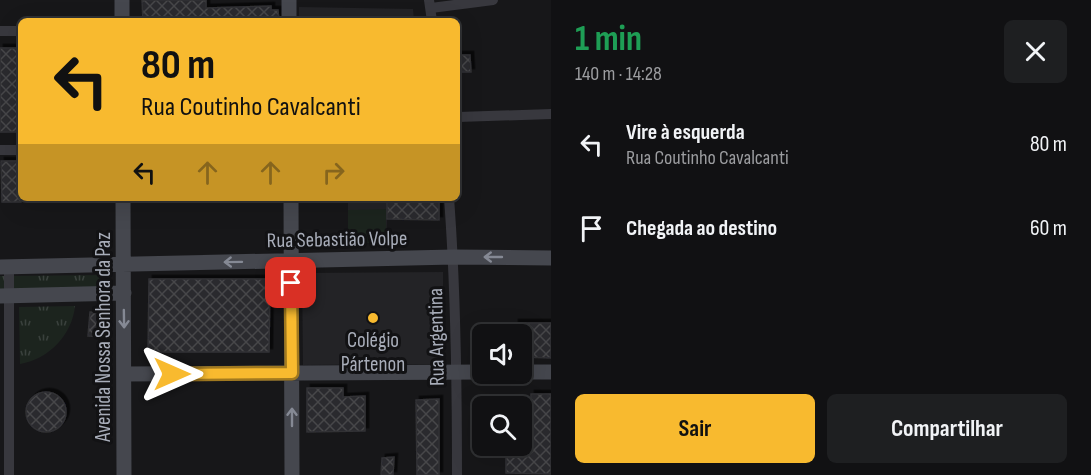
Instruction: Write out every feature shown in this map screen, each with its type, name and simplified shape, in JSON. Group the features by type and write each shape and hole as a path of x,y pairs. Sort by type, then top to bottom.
{"main road":[{"path":"122,0 122,18"},
{"path":"289,0 289,18"},
{"name":"Avenida Nossa Senhora da Paz","path":"123,201 124,475"},
{"path":"291,201 292,475"},
{"name":"Rua Sebastião Volpe","path":"4,266 454,257 551,258"},
{"path":"4,296 124,293"},
{"path":"125,374 472,372"},
{"path":"532,372 551,372"}],"street":[{"path":"430,4 492,0"},
{"path":"0,31 18,31"},
{"path":"460,117 551,114"},
{"path":"0,150 18,150"},
{"name":"Rua Argentina","path":"449,201 454,257 457,475"},
{"path":"4,266 9,475"}],"shaded area":[{"path":"299,7 413,9 414,18 299,18"},
{"path":"439,201 439,220 387,219 386,243 348,243 348,202 306,202"},
{"name":"Colégio Pártenon","path":"443,272 443,364 303,365 302,273"}],"green space":[{"path":"386,209 386,243 348,243 348,210"},
{"path":"107,275 103,288 0,289 0,276"},
{"path":"75,306 69,327 57,344 40,357 20,364 19,307"}],"building":[{"path":"142,0 206,0 206,8 271,6 271,10 278,10 279,18 143,18"},
{"path":"0,48 18,48 18,132 0,132"},
{"path":"460,55 470,55 471,72 460,72"},
{"path":"1,161 18,161 18,201 21,202 2,202"},
{"path":"387,201 439,201 439,220 387,219"},
{"path":"149,279 270,279 269,352 148,352"},
{"path":"90,312 105,313 104,337 88,336"},
{"path":"551,323 551,358 532,357 532,324 515,324"},
{"path":"307,388 343,388 343,397 365,396 365,431 307,432"},
{"path":"46,392 60,398 66,412 60,426 46,432 32,426 26,412 32,398"},
{"path":"531,394 551,394 551,474 506,473 506,456 532,456"},
{"path":"439,399 439,475 417,475 416,400"},
{"path":"394,457 393,475 381,475 382,458"}],"place":[{"name":"Colégio Pártenon","path":"373,318"}],"route":[{"path":"172,374 292,373 291,283"}]}
